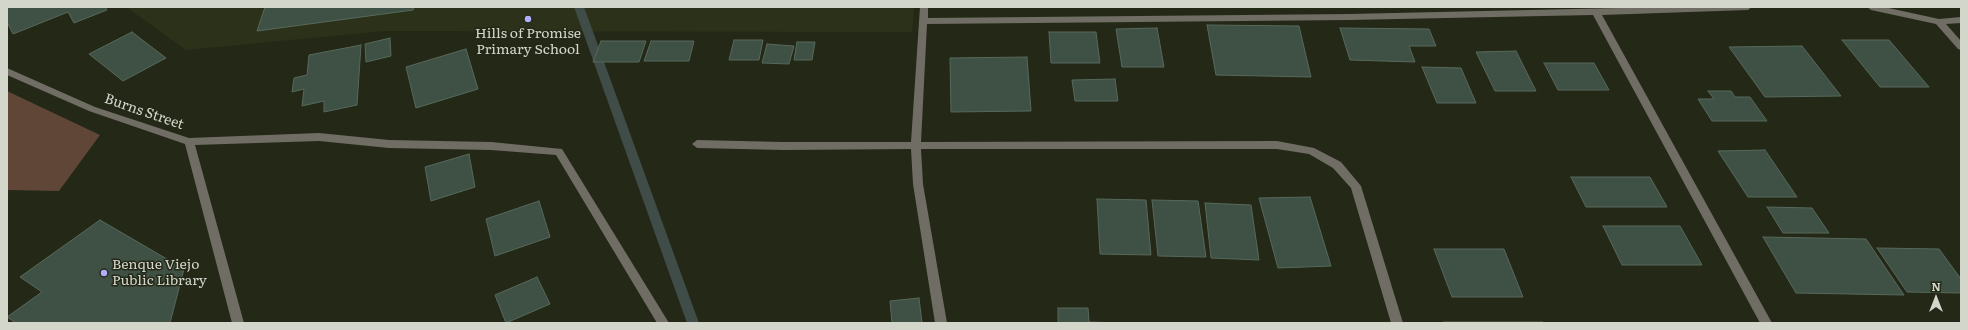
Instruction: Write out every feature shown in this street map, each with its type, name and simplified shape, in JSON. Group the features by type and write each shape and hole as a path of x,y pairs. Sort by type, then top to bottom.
{"street":[{"path":"924,7 916,146 918,184 941,323"},
{"path":"1345,7 1349,17"},
{"path":"922,21 1349,17 1748,7"},
{"path":"1871,7 1939,22 1961,20"},
{"path":"1596,12 1766,323"},
{"path":"1939,22 1961,47"},
{"name":"Burns Street","path":"7,71 92,109 189,142 238,323"},
{"path":"189,142 319,137 389,144 491,146 558,152 663,323"},
{"path":"697,144 783,146 1277,145 1311,151 1337,165 1356,186 1397,323"}],"shaded area":[{"name":"Hills of Promise Primary School","path":"126,7 914,7 912,32 384,31 186,50"},
{"path":"7,91 100,135 59,191 7,190"}],"building":[{"path":"7,7 105,7 107,10 74,23 68,12 13,34 7,22"},
{"path":"265,7 414,7 413,10 257,31"},
{"path":"1207,25 1299,26 1311,77 1216,75"},
{"path":"1157,28 1164,67 1122,67 1116,29"},
{"path":"1340,28 1429,29 1436,46 1409,46 1415,62 1350,60"},
{"path":"132,32 166,58 123,81 89,54"},
{"path":"1049,32 1096,32 1100,63 1051,63"},
{"path":"390,38 391,56 366,62 365,44"},
{"path":"734,40 763,40 759,60 729,60"},
{"path":"1842,40 1889,40 1929,87 1880,87"},
{"path":"601,41 646,41 639,62 593,62"},
{"path":"651,41 694,41 689,61 644,61"},
{"path":"797,42 815,42 812,60 794,60"},
{"path":"767,44 794,46 789,64 762,63"},
{"path":"361,45 357,105 324,112 324,101 302,106 304,89 292,92 294,78 307,75 309,55"},
{"path":"1802,46 1841,96 1765,97 1729,47"},
{"path":"466,49 478,89 416,108 406,67"},
{"path":"1516,51 1536,91 1495,91 1476,52"},
{"path":"1027,57 1031,111 951,112 950,58"},
{"path":"1544,63 1594,63 1609,90 1558,90"},
{"path":"1422,67 1461,68 1476,103 1437,103"},
{"path":"1115,79 1118,101 1075,101 1072,80"},
{"path":"1708,91 1731,91 1735,97 1750,97 1767,121 1712,121 1698,99 1714,99"},
{"path":"1765,150 1797,197 1748,197 1718,151"},
{"path":"469,154 475,187 431,201 425,167"},
{"path":"1571,177 1650,177 1667,207 1586,207"},
{"path":"1310,197 1331,266 1278,268 1259,198"},
{"path":"1097,199 1146,200 1151,255 1100,254"},
{"path":"1152,200 1198,201 1206,257 1158,256"},
{"path":"539,201 550,237 495,256 486,219"},
{"path":"1205,203 1251,205 1259,260 1211,258"},
{"path":"1767,207 1812,208 1829,233 1783,233"},
{"name":"Benque Viejo Public Library","path":"100,220 184,269 170,323 16,323 7,317 42,292 20,277"},
{"path":"1603,226 1680,226 1702,265 1622,265"},
{"path":"1763,237 1866,239 1904,295 1796,293"},
{"path":"1877,248 1939,249 1961,279 1961,293 1907,292"},
{"path":"1434,249 1504,249 1523,297 1452,297"},
{"path":"537,277 550,304 506,323 495,295"},
{"path":"919,298 922,323 892,323 890,301"},
{"path":"1058,308 1088,308 1089,322 1123,323 1058,323"},
{"path":"1543,322 1544,323 1444,323"}],"waterway":[{"path":"579,7 693,323"}],"place":[{"name":"Hills of Promise Primary School","path":"528,19"},
{"name":"Benque Viejo Public Library","path":"104,273"}]}
